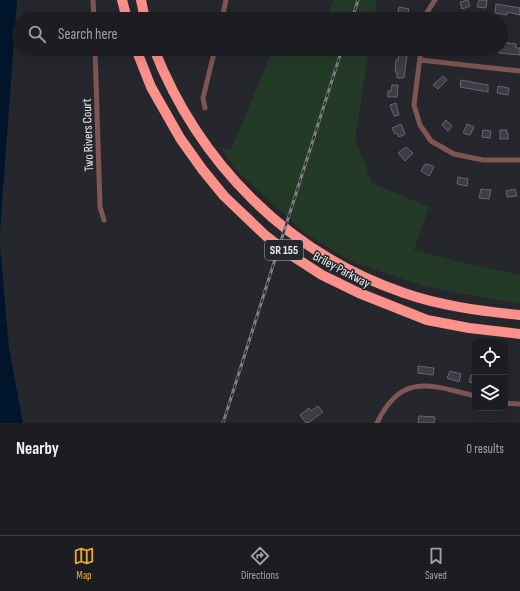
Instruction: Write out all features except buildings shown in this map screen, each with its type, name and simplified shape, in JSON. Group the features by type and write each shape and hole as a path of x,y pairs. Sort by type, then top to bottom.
{"highway":[{"path":"122,0 125,12"},
{"path":"141,0 144,12"},
{"name":"Briley Parkway","path":"139,56 151,87 180,138 202,169 224,196 266,236 288,253 322,275 359,293 427,320 469,328 520,334"},
{"name":"Briley Parkway","path":"157,56 173,92 194,128 216,160 242,189 294,236 348,269 404,293 435,302 482,311 520,315"}],"street":[{"path":"93,0 94,12"},
{"path":"223,12 226,0"},
{"path":"427,12 435,0"},
{"name":"Two Rivers Court","path":"95,56 100,207 104,220"},
{"path":"205,108 203,98 213,56"},
{"path":"420,56 414,105 420,126 431,141 454,154 483,160 520,160"},
{"path":"420,60 520,71"},
{"path":"377,423 388,403 400,392 414,387 433,385 472,395"},
{"path":"508,403 520,404"}],"green space":[{"path":"334,0 377,0 375,12 329,12"},
{"path":"270,56 368,56 355,138 372,183 429,207 414,250 520,275 520,304 427,287 352,262 306,234 235,169 221,147 231,150"}],"water":[{"path":"0,0 17,0 16,12 12,12 13,56 0,231"},
{"path":"0,245 9,348 23,423 0,423"}],"railway":[{"path":"354,12 358,0"},
{"path":"223,423 340,56"}]}
